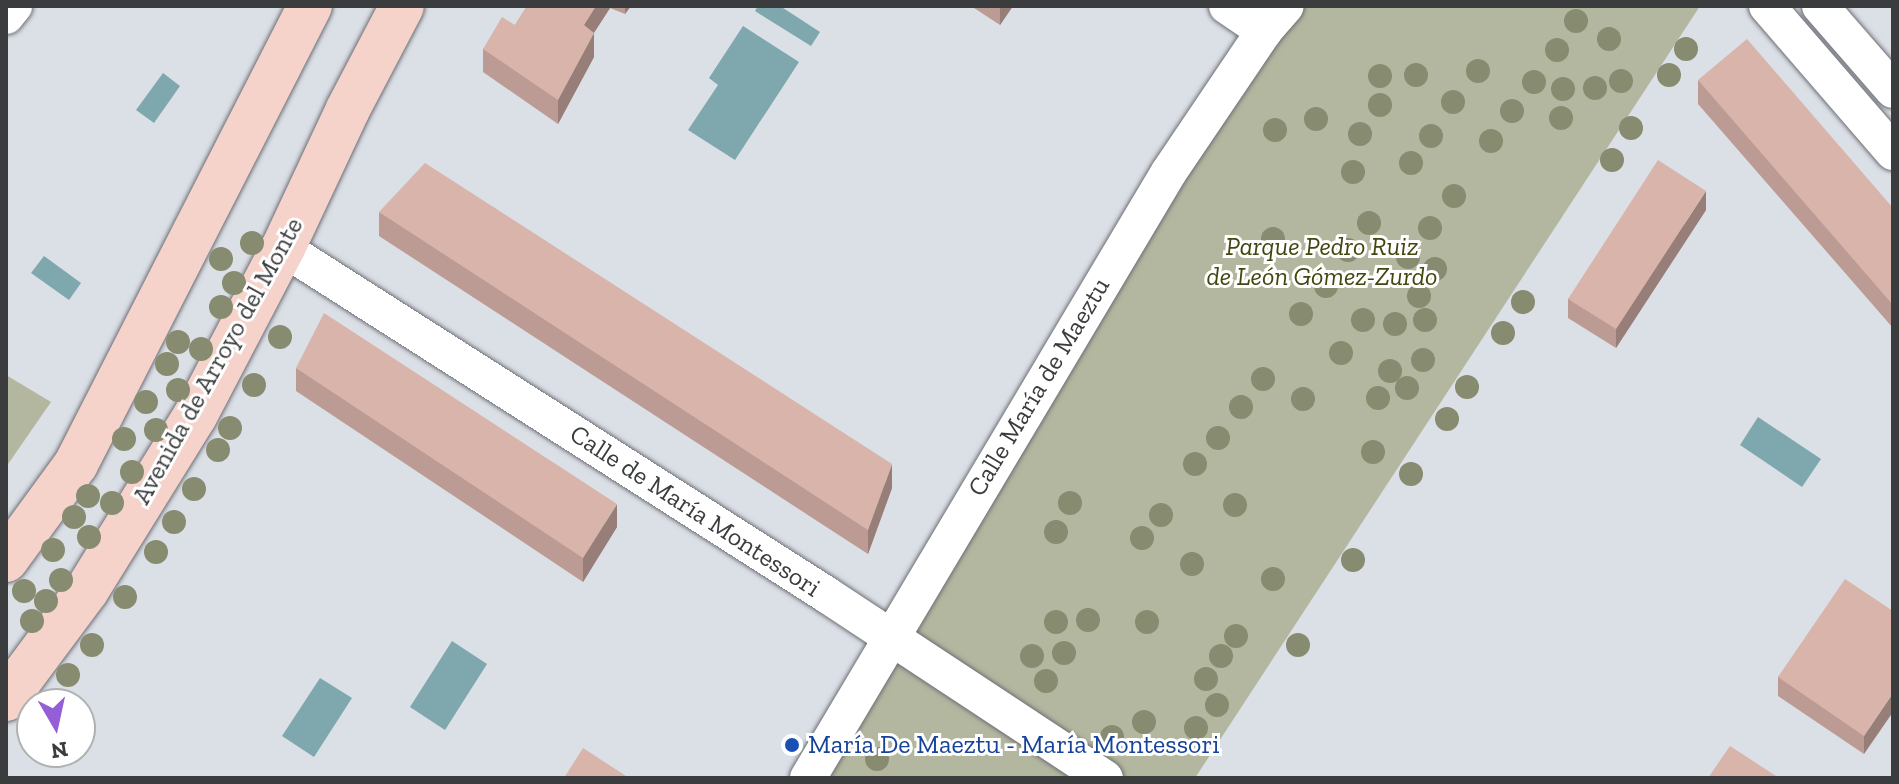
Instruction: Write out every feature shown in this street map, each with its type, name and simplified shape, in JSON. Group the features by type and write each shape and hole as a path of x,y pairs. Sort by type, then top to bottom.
{"street":[{"path":"6,16 14,6"},
{"path":"6,560 76,464 310,6"},
{"name":"Avenida de Arroyo del Monte","path":"6,699 87,590 161,474 283,248 348,109 402,6"},
{"path":"1227,6 1275,18"},
{"path":"1767,6 1893,152"},
{"path":"1820,6 1893,90"},
{"name":"Calle María de Maeztu","path":"808,778 1169,172 1275,18"},
{"name":"Calle de María Montessori","path":"283,248 891,637 1105,778"}],"green space":[{"name":"Parque Pedro Ruiz de León Gómez-Zurdo","path":"1286,6 1700,6 1195,778 807,778"},
{"path":"6,375 51,402 6,467"}],"water":[{"path":"758,6 780,6 820,32 811,46 755,11"},
{"path":"743,26 799,62 735,160 688,130 718,85 709,78"},
{"path":"163,73 180,86 154,123 136,110"},
{"path":"44,256 81,283 69,300 31,273"},
{"path":"1758,417 1821,459 1802,487 1740,445"},
{"path":"452,641 487,664 445,730 410,707"},
{"path":"320,678 352,698 314,757 282,736"}],"building":[{"path":"527,6 596,6 584,25 594,33 558,100 483,49 502,17 515,25"},
{"path":"1747,39 1893,208 1893,305 1698,80"},
{"path":"1658,160 1706,191 1616,329 1568,299"},
{"path":"425,163 892,464 868,530 379,212"},
{"path":"324,313 617,504 583,558 296,368"},
{"path":"1845,579 1893,611 1893,693 1864,736 1778,677"},
{"path":"1730,746 1779,778 1708,778"},
{"path":"583,748 629,778 564,778"}],"place":[{"name":"María De Maeztu - María Montessori","path":"792,745"}]}
